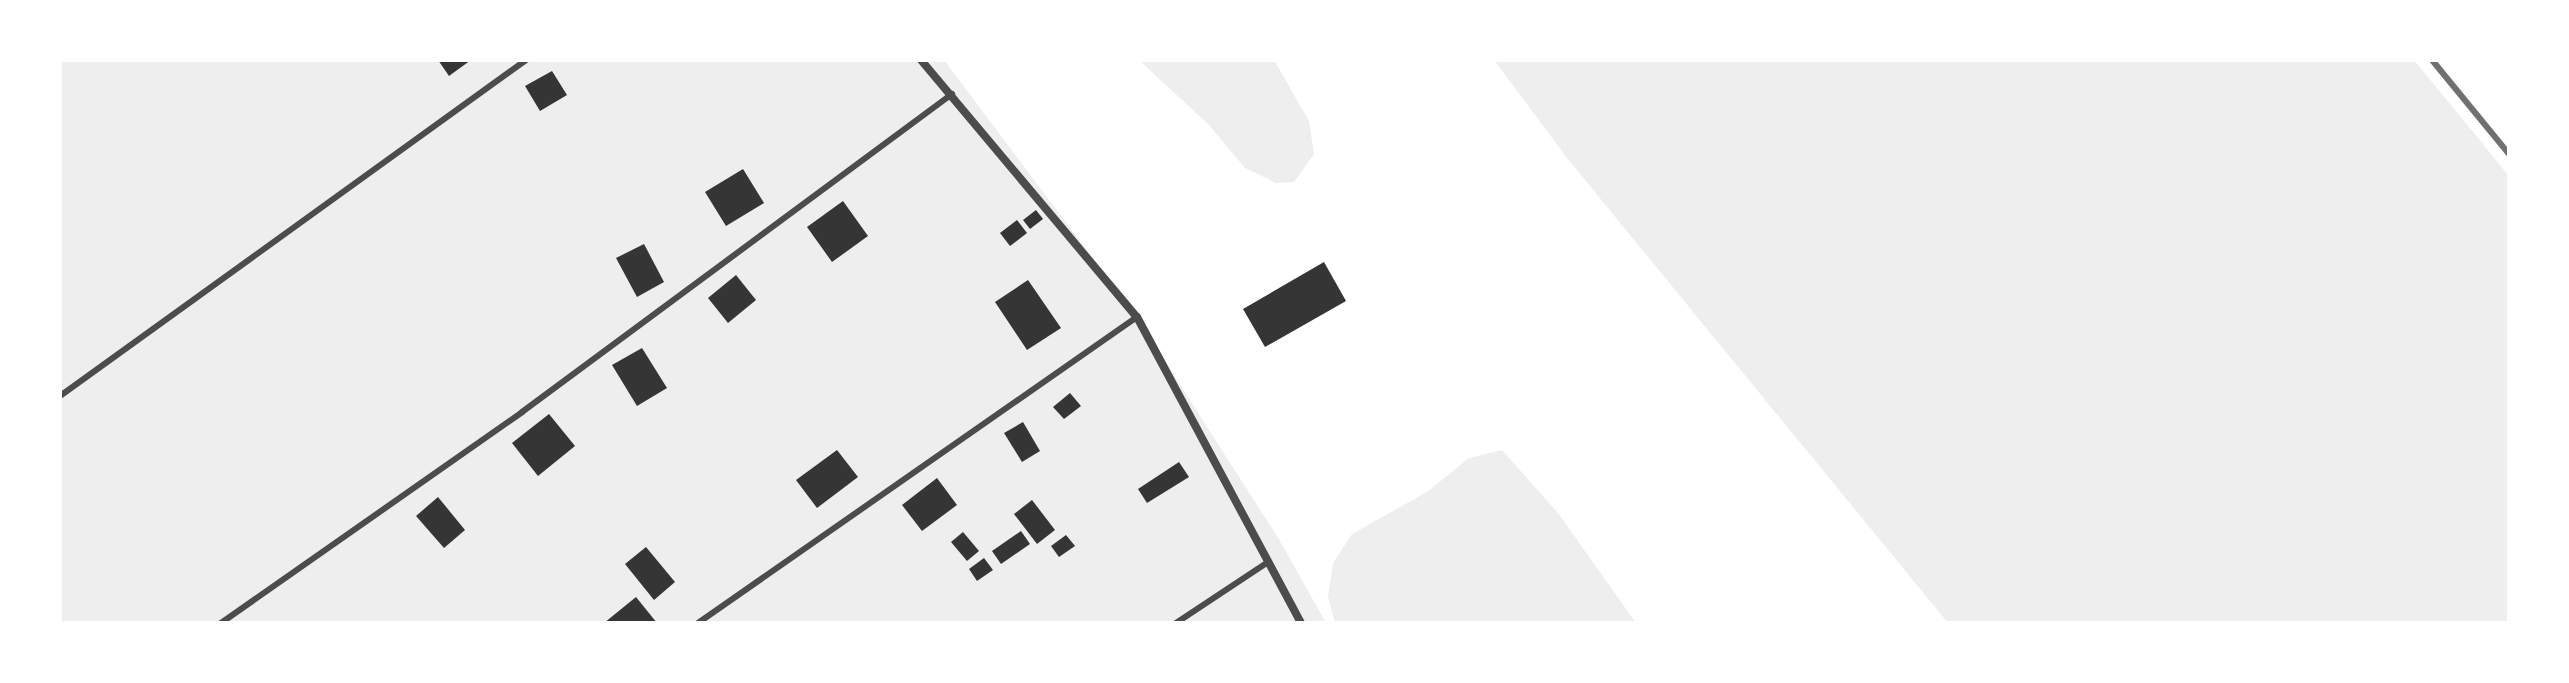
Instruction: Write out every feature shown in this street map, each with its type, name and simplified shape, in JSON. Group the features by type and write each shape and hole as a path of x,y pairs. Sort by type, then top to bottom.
{"street":[{"path":"921,60 1137,317 1301,623"}],"lane":[{"path":"60,396 526,60"},
{"path":"221,623 522,412 952,94"},
{"path":"698,623 1137,317"},
{"path":"1176,623 1268,562"}],"shaded area":[{"path":"60,60 944,60 1137,317 1280,541 1326,623 60,623"},
{"path":"1139,60 1274,60 1309,121 1314,154 1294,182 1276,183 1245,168 1209,125"},
{"path":"1494,60 2414,60 2509,176 2509,623 1948,623 1567,158"},
{"path":"1502,450 1558,513 1636,623 1335,623 1328,597 1333,563 1352,534 1427,492 1469,458"}],"building":[{"path":"438,60 471,60 449,76"},
{"path":"552,71 567,95 540,111 525,86"},
{"path":"743,169 764,203 726,226 705,192"},
{"path":"843,201 868,236 832,262 807,227"},
{"path":"1036,210 1043,219 1030,229 1023,220"},
{"path":"1017,220 1027,233 1010,246 1000,233"},
{"path":"644,244 664,282 637,297 616,258"},
{"path":"1324,262 1346,301 1265,347 1243,309"},
{"path":"736,275 756,300 728,323 708,298"},
{"path":"1028,280 1061,328 1027,350 995,302"},
{"path":"642,348 667,388 637,406 612,365"},
{"path":"1070,393 1081,406 1064,419 1053,407"},
{"path":"549,414 575,446 538,476 512,443"},
{"path":"1023,422 1040,451 1022,462 1004,433"},
{"path":"837,450 858,477 817,508 796,480"},
{"path":"1179,462 1189,477 1147,503 1138,489"},
{"path":"937,478 957,505 922,531 902,505"},
{"path":"438,497 465,530 444,548 416,516"},
{"path":"1032,500 1055,530 1037,544 1014,514"},
{"path":"1021,531 1030,544 1001,564 992,551"},
{"path":"963,532 979,551 967,561 951,542"},
{"path":"1066,535 1075,546 1059,557 1051,546"},
{"path":"646,547 675,582 654,600 625,564"},
{"path":"984,558 993,570 977,581 969,569"},
{"path":"636,597 657,623 604,623"}],"railway":[{"path":"2432,60 2509,154"}]}
